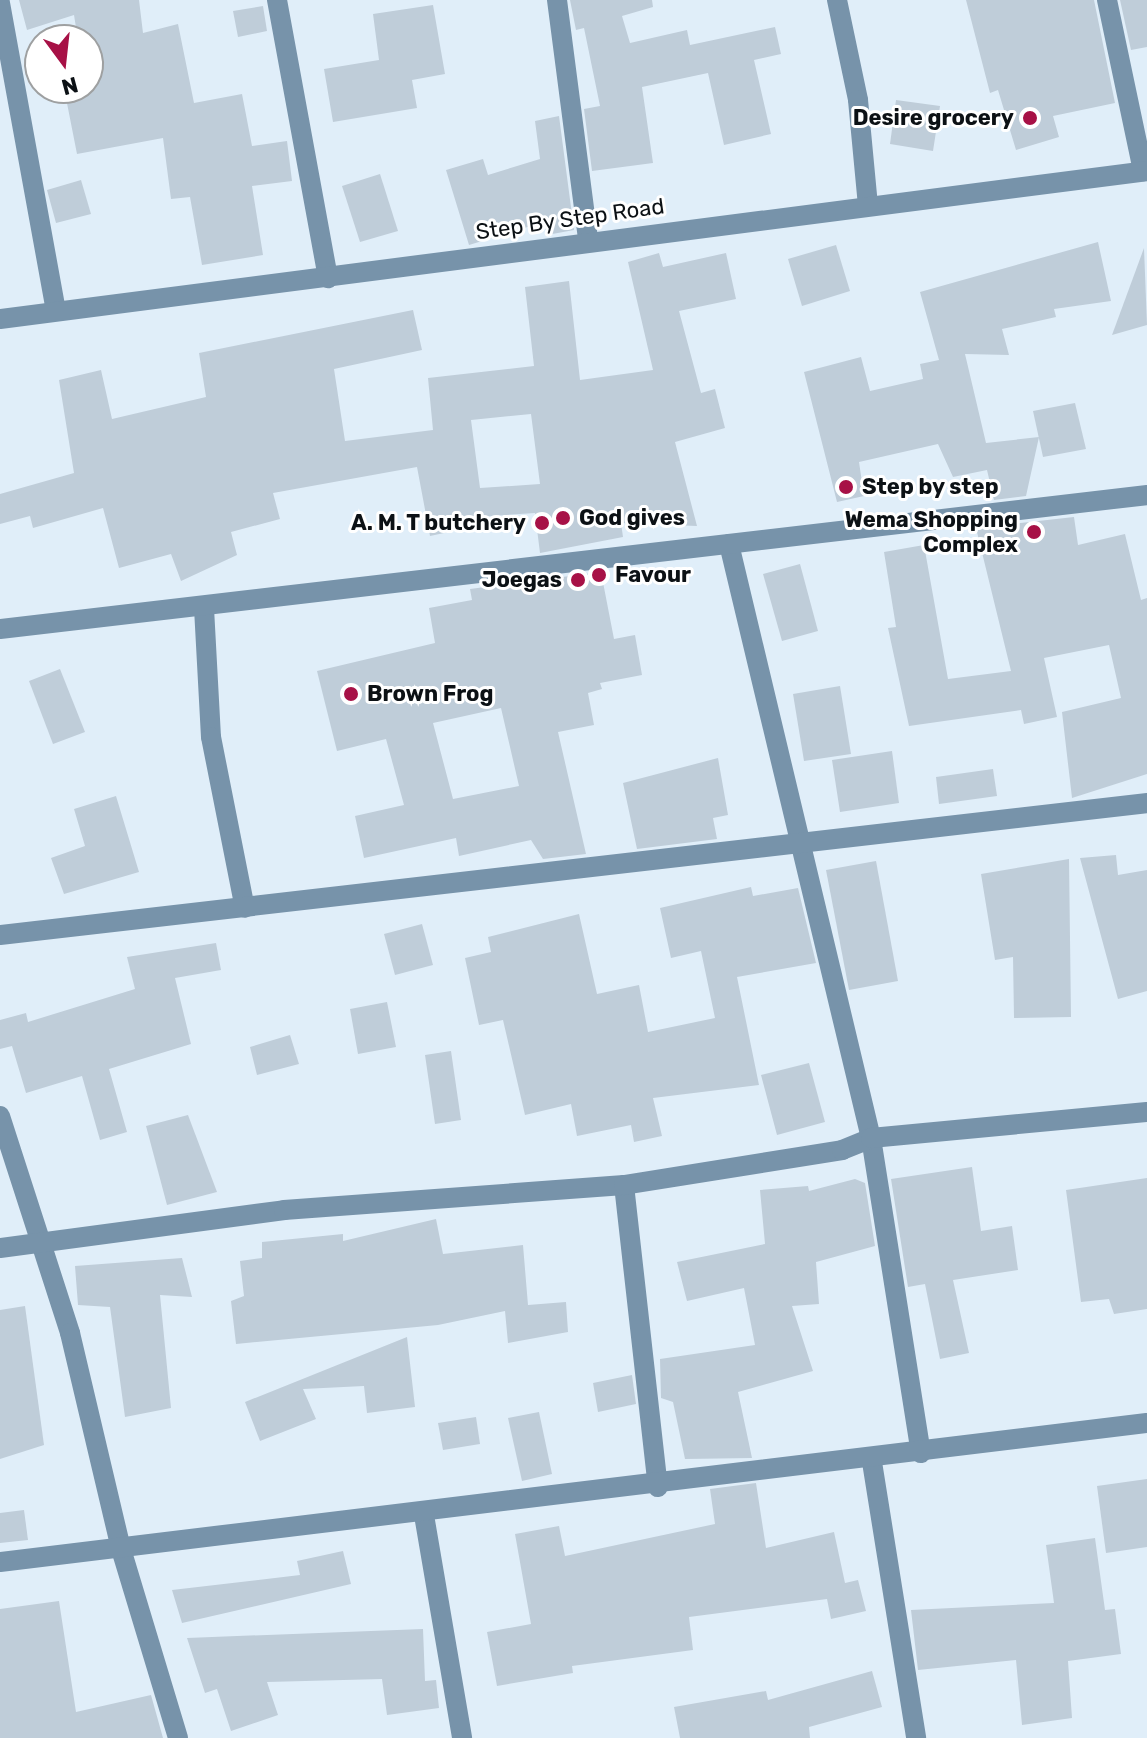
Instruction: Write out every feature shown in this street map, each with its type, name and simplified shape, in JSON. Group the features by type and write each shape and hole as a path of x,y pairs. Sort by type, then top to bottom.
{"street":[{"path":"277,0 328,278"},
{"path":"557,0 588,239"},
{"path":"837,0 858,100 868,206"},
{"path":"1107,0 1145,171"},
{"path":"0,3 56,310"},
{"name":"Step By Step Road","path":"0,319 328,278 588,239 1145,171"},
{"path":"0,629 204,608 450,571 729,544 1147,495"},
{"path":"729,544 797,846 871,1138 921,1453"},
{"path":"204,608 211,737 245,908"},
{"path":"0,935 797,846 1147,803"},
{"path":"0,1248 284,1210 624,1185 842,1150 871,1138 1147,1112"},
{"path":"0,1116 43,1241 121,1549 178,1738"},
{"path":"624,1185 658,1487"},
{"path":"0,1562 872,1462 1147,1423"},
{"path":"872,1462 916,1738"},
{"path":"424,1515 462,1738"}],"building":[{"path":"19,0 139,0 143,33 178,24 194,103 242,94 252,146 287,141 292,181 252,186 263,255 202,265 190,197 171,199 163,138 77,154 67,104 104,104 104,24 75,24 74,15 46,24 25,24"},
{"path":"570,0 652,0 653,7 622,16 630,43 687,30 690,45 775,27 781,54 754,60 771,134 724,145 708,73 642,87 653,163 592,171 584,109 600,106 584,28 576,30"},
{"path":"966,0 1094,0 1115,103 1053,116 1059,137 1016,150 998,90 990,93"},
{"path":"1120,0 1147,0 1147,47 1131,50"},
{"path":"433,5 445,74 412,80 417,108 333,122 324,69 379,60 373,14"},
{"path":"263,6 267,31 238,37 233,11"},
{"path":"896,100 940,106 933,151 890,144"},
{"path":"559,116 574,230 547,235 544,222 469,245 446,170 483,159 488,175 540,159 535,121"},
{"path":"380,174 398,231 360,242 342,186"},
{"path":"81,180 91,214 56,223 47,190"},
{"path":"1098,242 1111,301 1054,309 1056,317 1002,329 1009,355 965,354 986,443 1039,437 1026,496 994,500 987,470 953,477 938,444 859,462 864,496 837,502 804,372 861,357 870,391 923,379 920,364 939,360 920,292"},
{"path":"836,245 850,291 802,306 788,259"},
{"path":"1144,248 1147,325 1112,335"},
{"path":"659,253 663,267 726,253 736,299 679,311 701,393 715,389 725,428 675,442 697,526 621,523 623,537 540,553 535,513 461,518 463,529 430,536 417,467 273,493 280,519 231,532 237,555 181,581 171,554 119,568 103,508 33,528 30,516 0,524 0,494 74,473 59,380 101,370 112,419 206,397 199,353 413,310 422,350 334,369 345,441 433,430 428,378 534,366 525,287 569,281 580,380 653,370 628,262","holes":["531,414 540,484 480,488 471,420"]},
{"path":"1075,403 1086,449 1043,457 1033,411"},
{"path":"1074,517 1078,545 1125,534 1141,600 1147,598 1147,774 1072,798 1062,712 1121,698 1109,645 1044,658 1057,717 1024,724 1021,710 909,726 888,628 896,627 884,552 924,545 948,679 1011,671 976,528"},
{"path":"800,564 818,631 782,641 763,574"},
{"path":"601,572 614,639 635,635 642,675 600,683 602,689 588,693 594,725 558,732 586,854 543,859 531,840 459,856 456,838 364,858 355,816 404,805 386,739 337,751 317,671 435,643 429,608 472,600 470,589","holes":["501,708 519,786 453,799 433,723"]},
{"path":"60,669 85,732 53,744 29,681"},
{"path":"840,686 851,754 804,761 793,694"},
{"path":"892,751 899,803 840,812 832,760"},
{"path":"718,758 728,815 713,818 717,839 637,849 623,783"},
{"path":"993,769 997,796 939,804 936,777"},
{"path":"116,796 139,872 64,894 51,858 85,846 74,809"},
{"path":"1116,855 1118,875 1147,870 1147,991 1118,999 1080,858"},
{"path":"1069,859 1071,1017 1014,1018 1013,957 995,960 981,874"},
{"path":"876,861 898,981 849,990 826,870"},
{"path":"751,887 753,896 798,888 816,963 737,977 759,1085 653,1098 662,1136 634,1142 631,1125 577,1136 571,1104 525,1115 503,1020 479,1025 465,958 491,952 488,937 579,914 597,994 639,985 648,1032 715,1018 701,951 671,958 660,908"},
{"path":"422,924 433,965 395,975 384,934"},
{"path":"216,943 221,970 175,978 191,1044 109,1069 127,1132 100,1140 82,1076 26,1093 12,1046 0,1049 0,1020 26,1013 28,1022 135,989 127,957"},
{"path":"387,1002 396,1047 358,1054 350,1009"},
{"path":"290,1035 299,1064 257,1075 250,1047"},
{"path":"451,1051 461,1120 435,1124 425,1055"},
{"path":"809,1063 825,1122 777,1135 761,1075"},
{"path":"188,1115 217,1192 167,1205 146,1126"},
{"path":"972,1167 981,1231 1012,1226 1018,1270 953,1280 969,1353 940,1359 925,1284 908,1287 891,1179"},
{"path":"1147,1178 1147,1309 1114,1314 1109,1299 1081,1302 1066,1190"},
{"path":"855,1179 865,1183 875,1246 816,1262 819,1304 792,1306 813,1371 738,1392 752,1458 685,1459 673,1402 661,1398 660,1359 755,1345 744,1288 687,1301 677,1262 765,1244 760,1190 808,1186 809,1191"},
{"path":"436,1219 443,1254 523,1245 528,1305 566,1302 568,1332 508,1343 505,1311 438,1325 236,1344 231,1301 244,1296 240,1261 262,1258 262,1242 343,1234 343,1241"},
{"path":"182,1258 192,1297 160,1295 171,1408 125,1417 110,1307 78,1305 75,1266"},
{"path":"25,1306 44,1445 0,1459 0,1310"},
{"path":"407,1337 415,1407 367,1413 364,1386 303,1389 316,1419 260,1441 245,1402"},
{"path":"632,1375 636,1404 598,1412 593,1383"},
{"path":"539,1412 552,1474 522,1481 508,1418"},
{"path":"476,1417 480,1444 443,1450 438,1423"},
{"path":"1147,1479 1147,1547 1106,1553 1097,1486"},
{"path":"756,1483 766,1548 834,1532 845,1583 858,1580 866,1611 831,1619 827,1599 689,1617 693,1650 572,1666 573,1673 497,1686 487,1632 531,1624 515,1534 559,1526 565,1556 715,1524 710,1489"},
{"path":"24,1510 28,1540 0,1543 0,1513"},
{"path":"1095,1538 1105,1610 1115,1609 1121,1654 1068,1661 1072,1718 1022,1725 1016,1660 918,1670 911,1610 1054,1603 1046,1545"},
{"path":"343,1551 351,1584 182,1623 172,1590 300,1575 297,1561"},
{"path":"59,1601 76,1712 151,1695 163,1738 0,1738 0,1609"},
{"path":"423,1629 425,1681 436,1680 439,1708 387,1715 382,1679 267,1682 278,1715 231,1731 217,1689 205,1693 187,1638"},
{"path":"872,1671 882,1707 809,1727 810,1738 680,1738 674,1707 766,1691 768,1700"}],"place":[{"name":"Desire grocery","path":"1030,118"},
{"name":"Step by step","path":"846,487"},
{"name":"God gives","path":"563,518"},
{"name":"A. M. T butchery","path":"542,523"},
{"name":"Wema Shopping Complex","path":"1034,532"},
{"name":"Favour","path":"599,575"},
{"name":"Joegas","path":"578,580"},
{"name":"Brown Frog","path":"351,694"}]}
